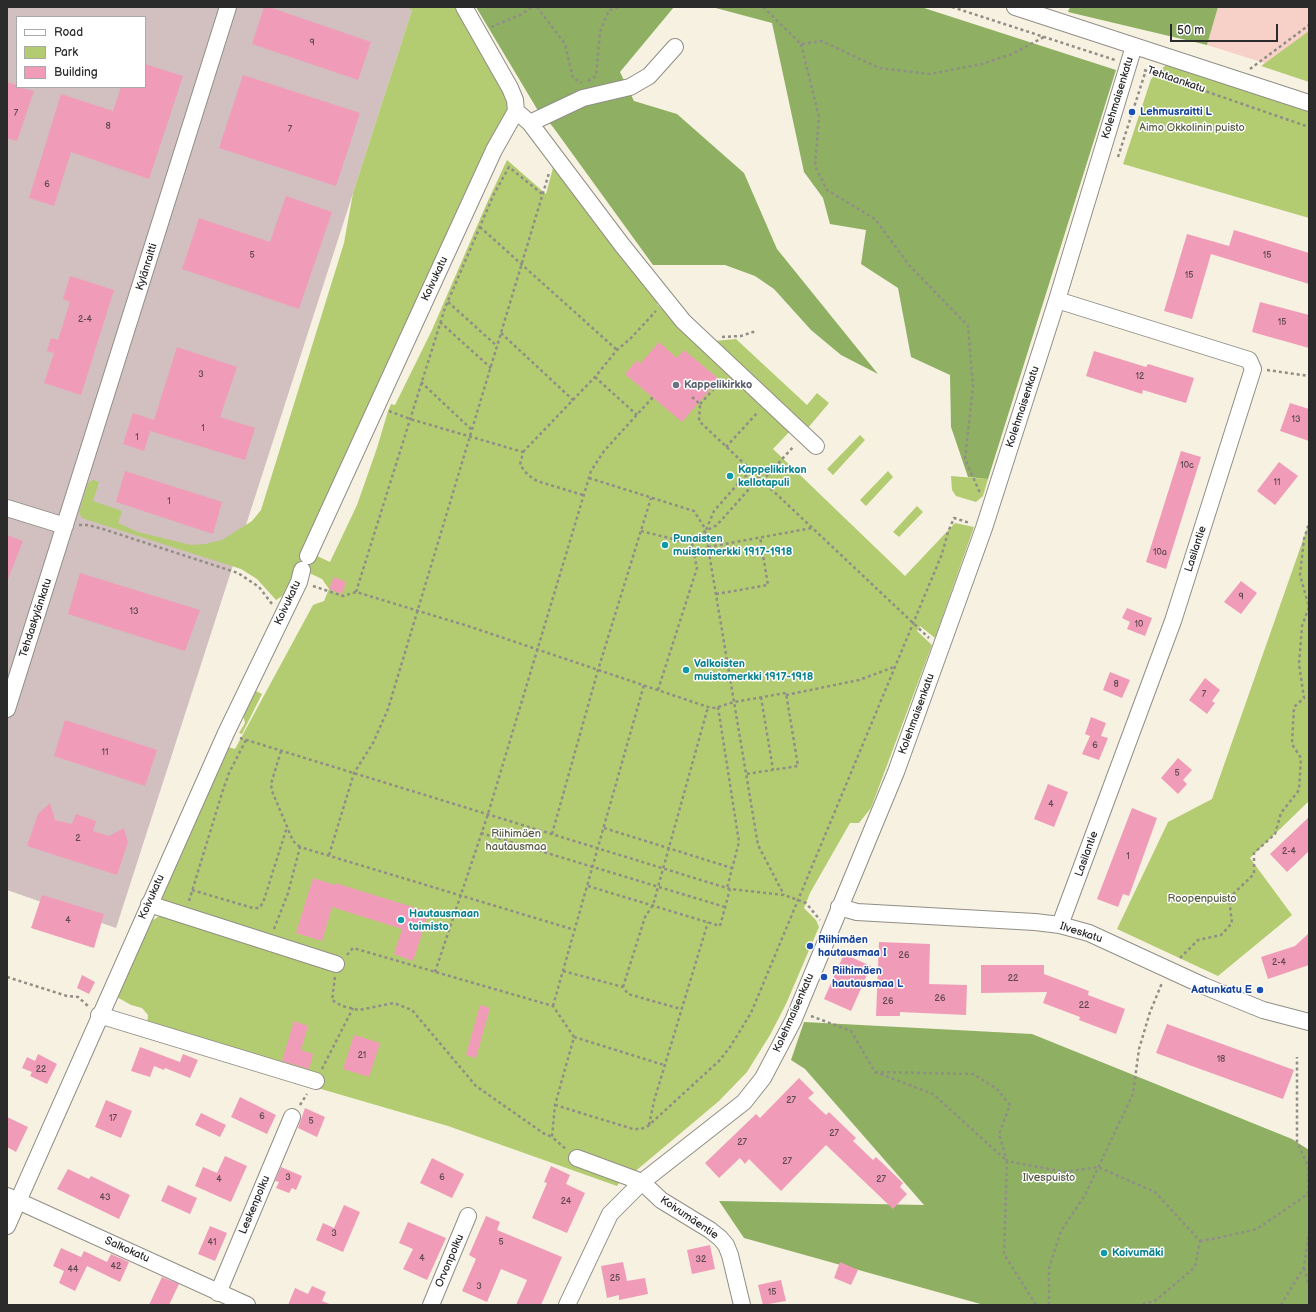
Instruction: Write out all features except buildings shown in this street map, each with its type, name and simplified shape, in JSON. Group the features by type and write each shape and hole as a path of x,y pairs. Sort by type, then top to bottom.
{"street":[{"name":"Kylänraitti","path":"65,526 228,7"},
{"path":"464,7 510,88 515,100 516,111 530,123 622,245 662,293 666,301 683,321 810,441"},
{"name":"Tehtaankatu","path":"1015,7 1309,103"},
{"name":"Kolehmaisenkatu","path":"567,1305 604,1223 616,1206 642,1182 744,1102 763,1078 793,1021 839,906 896,772 987,521 1057,300 1134,46"},
{"path":"530,123 583,98 630,87 649,76 675,47"},
{"name":"Koivukatu","path":"7,1226 13,1198 99,1015 226,734 284,613 491,158 516,111"},
{"path":"1057,300 1249,360 1253,369"},
{"name":"Lasilantie","path":"1060,925 1173,620 1253,369"},
{"path":"7,508 65,526"},
{"name":"Tehdaskylänkatu","path":"7,709 65,526"},
{"path":"149,904 336,964"},
{"name":"Ilveskatu","path":"839,906 857,912 1019,921 1060,925 1089,933 1263,1010 1309,1022"},
{"path":"99,1015 316,1081"},
{"name":"Leskenpolku","path":"218,1293 292,1117"},
{"path":"577,1158 642,1182"},
{"name":"Koivumäentie","path":"642,1182 661,1200 710,1230 720,1238 730,1255 742,1305"},
{"name":"Salkokatu","path":"13,1198 247,1305"},
{"name":"Orvonpolku","path":"431,1305 468,1216"}],"path":[{"path":"477,32 520,15 532,7"},
{"path":"537,7 565,44 573,78 584,84 596,76 600,32 609,10 620,7"},
{"path":"555,1105 633,1129 640,1129 648,1126 720,1060 730,1047 751,1013 942,554 948,532 954,518 987,521 966,459 972,387 968,326 909,265 876,219 827,190 815,166 819,117 801,44 763,7"},
{"name":"Tehtaankatu","path":"952,7 1129,64 1309,127"},
{"path":"1250,69 1309,25"},
{"path":"801,44 822,41 879,68 930,74 988,62 1012,54 1045,37"},
{"path":"329,855 354,773 381,727 418,611 522,264 553,155"},
{"path":"356,592 440,322 496,189 509,167 542,194"},
{"path":"480,227 617,350"},
{"path":"583,495 537,480 528,475 520,465 523,452 573,400 617,350 631,338 666,301"},
{"path":"448,302 497,346"},
{"path":"440,322 491,368"},
{"path":"702,339 741,336 756,331"},
{"path":"501,333 573,400"},
{"path":"733,368 700,404 699,421 941,649"},
{"path":"1253,369 1309,376"},
{"path":"594,377 637,415"},
{"path":"421,382 472,430"},
{"path":"435,972 488,814 589,478 598,459 653,397"},
{"path":"692,397 700,404"},
{"path":"726,447 768,401"},
{"path":"377,407 410,419 523,452"},
{"path":"641,531 685,542 691,539 717,525 761,480 810,441"},
{"path":"706,530 714,511 743,478 752,472"},
{"path":"589,478 694,511 706,530 758,845 784,895"},
{"path":"552,834 598,670 651,498"},
{"path":"1049,1305 1049,1268 1061,1231 1085,1195 1133,1094 1139,1048 1150,1012 1168,969 1198,940 1222,935 1232,923 1229,898 1254,874 1254,853 1275,834 1281,813 1298,790 1301,758 1292,744 1294,707 1304,698 1299,664 1302,626 1309,607 1300,575 1304,539 1309,523"},
{"path":"65,526 88,525 238,574 258,587 274,607 284,613"},
{"path":"708,546 812,528"},
{"path":"716,594 768,585 760,537"},
{"path":"658,690 698,568 691,539"},
{"path":"303,569 343,596 356,592 538,649 708,707 718,707 734,702 786,693 786,695 859,680 894,667"},
{"path":"553,1006 644,685"},
{"path":"746,774 798,766 786,695"},
{"path":"761,697 773,770"},
{"path":"623,987 645,916 653,905 708,707"},
{"path":"588,886 720,926 739,842 718,707"},
{"path":"226,734 729,888 784,895 806,903 822,922 831,926"},
{"path":"185,916 222,793 229,773 246,740"},
{"path":"281,751 271,784 272,791 293,841 300,847 575,930"},
{"path":"192,890 259,908 263,903 287,827"},
{"path":"604,828 732,868"},
{"path":"481,833 725,908"},
{"path":"268,942 288,893 300,847"},
{"path":"648,1126 664,1065 708,922"},
{"path":"577,1158 552,1137 543,1133 476,1086 434,1034 412,1010 394,1003 359,1010 342,1006 332,1000 336,964 353,948 553,1006 574,1037 664,1065"},
{"path":"563,971 623,987 628,994 681,1009"},
{"path":"7,977 67,996 78,997 99,1015"},
{"path":"292,1117 316,1081 353,1008"},
{"path":"808,1014 851,1031 875,1072 933,1094 1007,1161 1065,1172 1098,1168 1155,1192 1188,1226 1200,1241 1196,1267 1155,1301 1138,1305"},
{"path":"552,1137 555,1105 574,1037"},
{"path":"1298,1057 1297,1142 1308,1166 1309,1200"},
{"path":"875,1072 973,1074 997,1089 1010,1105 999,1134 1007,1161 1004,1254 1036,1305"},
{"path":"1200,1241 1256,1229 1308,1194"},
{"path":"1281,1305 1304,1267 1309,1231"},
{"path":"1304,1267 1309,1285"}],"shaded area":[{"path":"7,7 413,7 116,928 7,890"},
{"path":"1218,7 1309,7 1309,77 1207,45"}],"green space":[{"path":"407,7 457,7 505,89 509,107 465,198 297,568 282,596 276,600 257,579 241,569 82,518 79,512 88,483 93,480 99,482 93,501 122,511 118,523 138,532 191,545 205,544 222,540 252,521 261,510 344,243 353,193 412,10"},
{"path":"476,7 674,7 620,72 634,101 677,114 744,173 777,249 878,374 841,355 811,330 774,289 755,276 725,265 653,265 553,127 537,109"},
{"path":"712,7 921,7 1116,70 988,479 968,477 951,427 950,375 911,357 898,288 861,264 866,230 830,224 823,198 804,172 772,23"},
{"path":"1070,7 1218,7 1207,45 1068,12"},
{"path":"1309,31 1309,82 1261,66"},
{"name":"Aimo Okkolinin puisto","path":"1169,62 1309,111 1309,218 1123,164 1151,79"},
{"name":"Riihimäen hautausmaa","path":"507,160 546,194 554,164 660,300 657,304 791,430 773,449 905,576 955,523 974,527 935,638 920,626 917,631 932,645 871,808 859,823 850,823 810,893 804,908 816,920 819,927 786,1004 770,1035 747,1072 719,1101 632,1174 628,1170 617,1186 448,1126 146,1038 148,1015 142,1008 131,1005 115,996 148,923 161,915 163,900 161,896 226,749 228,747 235,749 313,605 324,601 329,589 322,579 307,572 315,555 330,562 357,505 391,404 395,405 432,330"},
{"path":"736,339 807,405 817,393 829,403 807,429 714,341"},
{"path":"860,435 865,440 833,475 827,469"},
{"path":"888,471 893,477 866,506 860,500"},
{"path":"951,476 988,479 983,496 976,502 956,496 952,490"},
{"path":"917,506 923,512 899,537 893,532"},
{"name":"Roopenpuisto","path":"1309,523 1309,801 1250,858 1292,915 1218,976 1117,929 1168,822 1212,799"},
{"path":"254,690 262,694 242,734 239,733 245,723 243,714"},
{"name":"Ilvespuisto","path":"804,1022 1032,1034 1292,1139 1309,1150 1309,1305 984,1305 744,1238 719,1201 924,1205 805,1069 791,1060"}],"place":[{"name":"Lehmusraitti L","path":"1132,112"},
{"name":"Kappelikirkko","path":"676,385"},
{"name":"Kappelikirkon kellotapuli","path":"730,476"},
{"name":"Punaisten muistomerkki 1917-1918","path":"665,545"},
{"name":"Valkoisten muistomerkki 1917-1918","path":"686,670"},
{"name":"Hautausmaan toimisto","path":"401,920"},
{"name":"Riihimäen hautausmaa I","path":"810,946"},
{"name":"Riihimäen hautausmaa L","path":"824,977"},
{"name":"Aatunkatu E","path":"1260,990"},
{"name":"Koivumäki","path":"1104,1253"}]}
